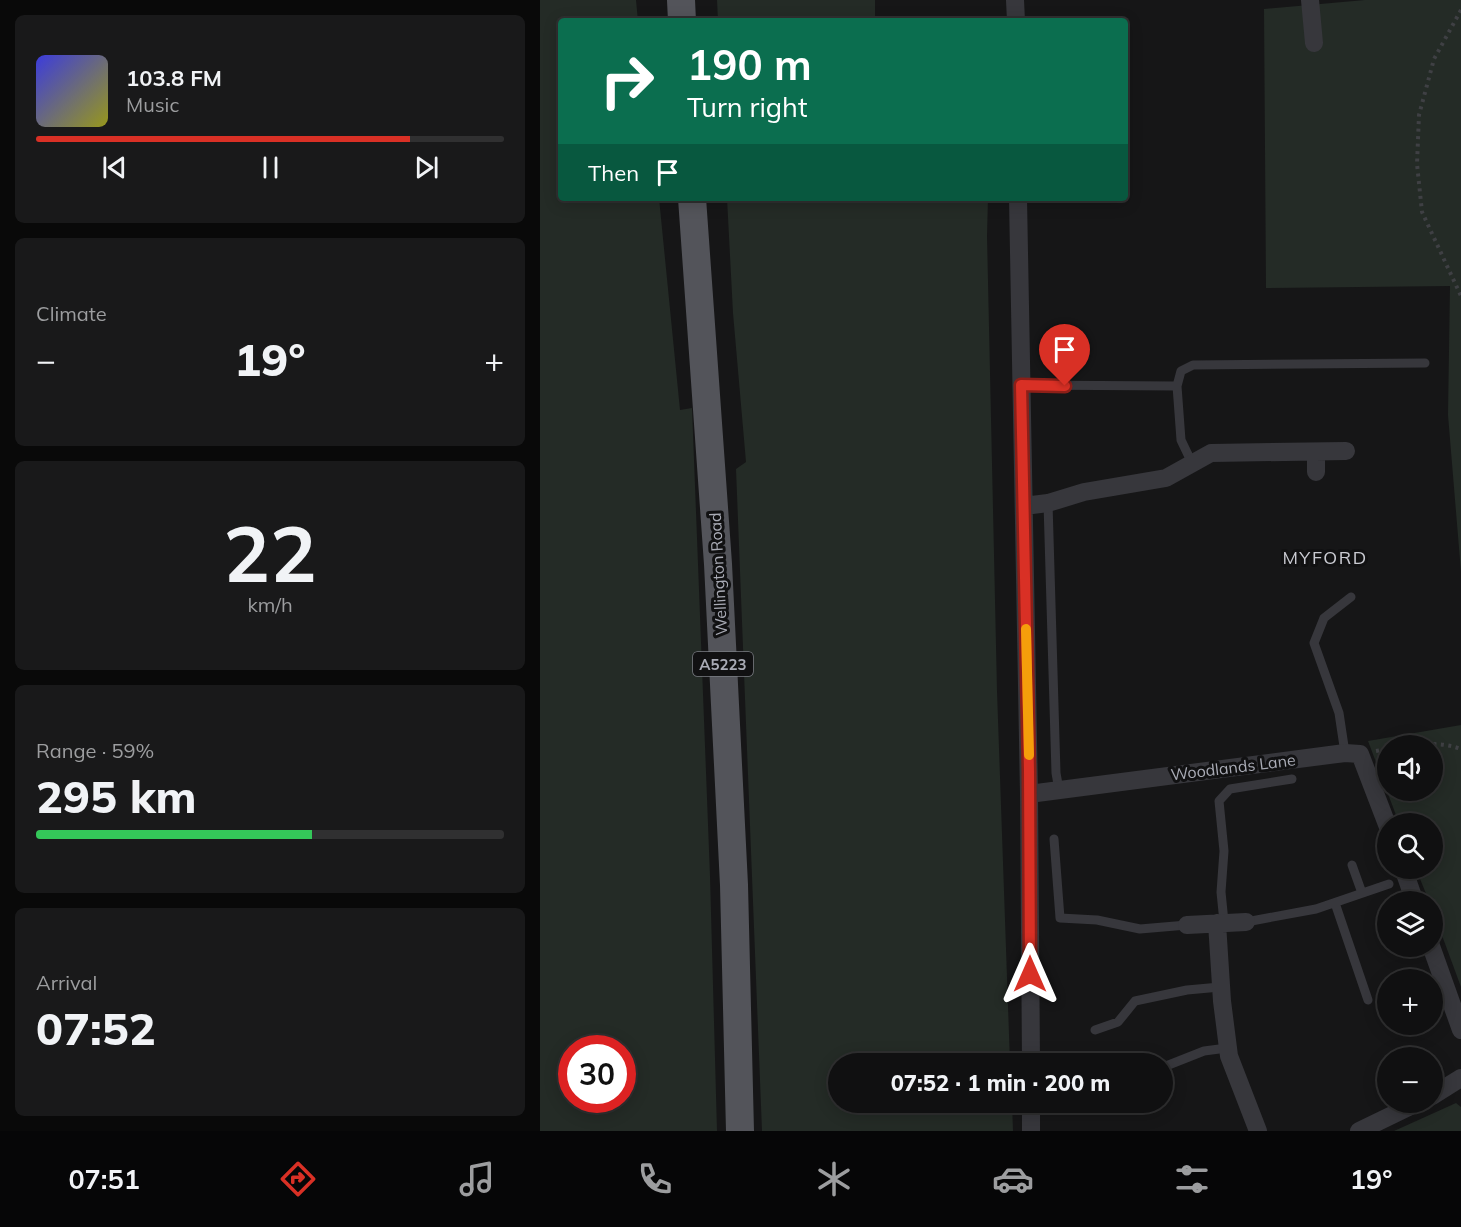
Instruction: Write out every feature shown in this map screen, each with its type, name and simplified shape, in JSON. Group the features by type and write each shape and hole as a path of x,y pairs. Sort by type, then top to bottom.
{"main road":[{"path":"681,0 682,18"},
{"name":"Wellington Road","path":"692,201 718,564 734,885 740,1131"}],"street":[{"path":"1015,0 1016,18"},
{"path":"1310,0 1314,43"},
{"path":"1018,201 1029,794 1031,1053"},
{"path":"1316,452 1317,472"},
{"path":"1024,506 1048,503 1084,492 1166,478 1211,453 1346,452"},
{"path":"1345,753 1360,753 1383,813"},
{"name":"Woodlands Lane","path":"1029,794 1345,753"},
{"path":"1220,922 1221,987 1227,1048 1236,1078 1258,1131"},
{"path":"1187,925 1246,922"},
{"path":"1435,957 1461,1030"},
{"path":"1443,1089 1461,1078"},
{"path":"1031,1113 1031,1131"},
{"path":"1359,1131 1396,1113"}],"lane":[{"path":"1192,463 1180,440 1177,386 1181,371 1193,365 1425,363"},
{"path":"1021,385 1177,386"},
{"path":"1048,503 1056,773 1059,790"},
{"path":"1345,753 1339,713 1314,643 1324,618 1351,597"},
{"path":"1220,922 1224,851 1219,801 1230,789 1292,778"},
{"path":"1054,839 1060,918 1097,921 1140,929 1187,925"},
{"path":"1352,865 1362,894"},
{"path":"1246,922 1316,909 1389,884"},
{"path":"1335,903 1368,1000"},
{"path":"1095,1030 1118,1022 1135,1001 1187,990 1221,987"},
{"path":"1173,1063 1204,1052 1227,1048"}],"path":[{"path":"1461,10 1434,59 1419,115 1417,164 1422,212 1461,296"},
{"path":"1443,744 1461,749"}],"shaded area":[{"path":"540,0 636,0 638,18 558,18 558,201 659,201 680,410 692,408 710,876 717,1131 540,1131"},
{"path":"717,0 875,0 875,18 718,18"},
{"path":"1365,0 1461,0 1461,572 1448,415 1450,286 1266,288 1264,9"},
{"path":"727,201 988,201 997,691 1010,1053 828,1053 828,1113 1012,1113 1013,1131 762,1131 736,469 746,462 733,313"},
{"path":"1461,725 1461,987 1443,938 1443,891 1425,891 1420,879 1443,879 1443,813 1395,813 1391,801 1443,801 1443,735 1403,735"},
{"path":"1377,739 1377,765 1368,741"},
{"path":"1456,1103 1461,1107 1461,1131 1394,1131 1434,1113 1443,1113 1443,1109"}],"slow traffic":[{"path":"1026,629 1029,755"}],"district":[{"name":"MYFORD","path":"1325,557"}],"route":[{"path":"1030,974 1029,771 1021,385 1065,386"}]}
